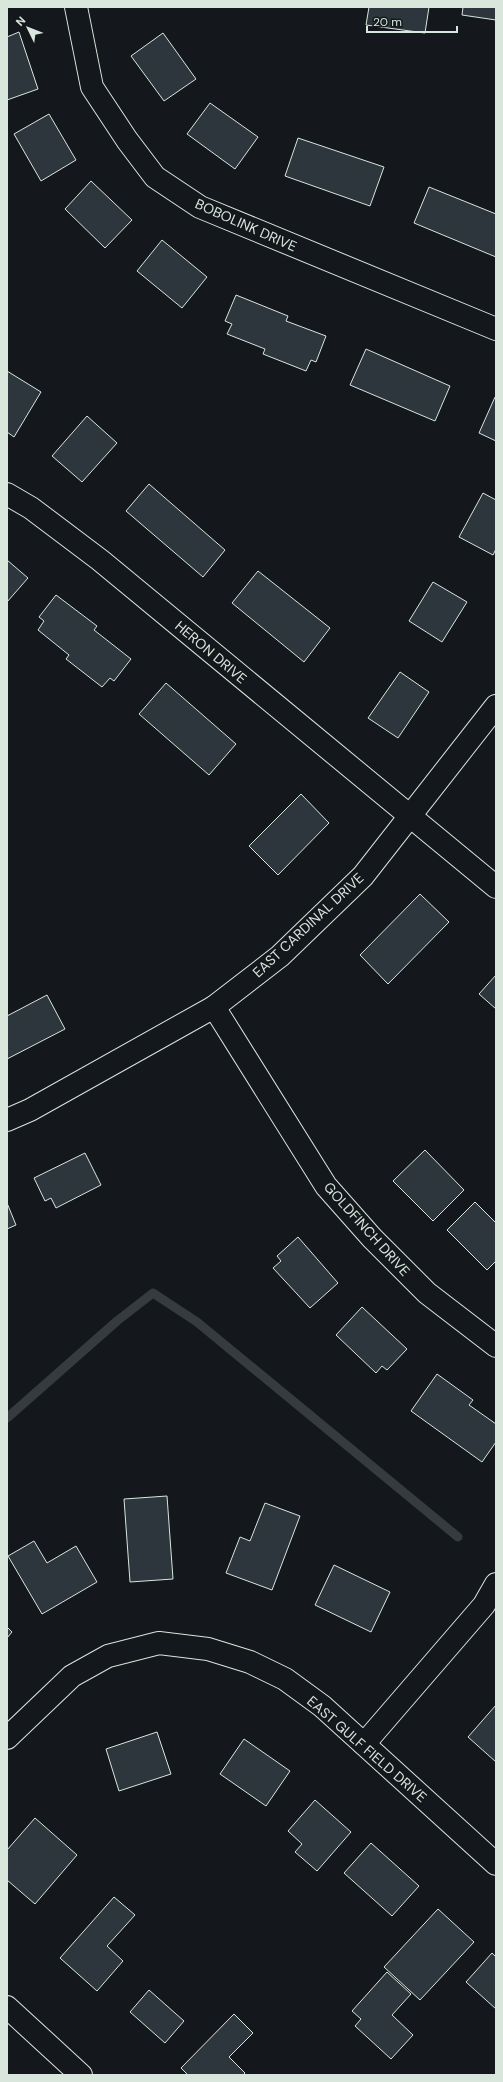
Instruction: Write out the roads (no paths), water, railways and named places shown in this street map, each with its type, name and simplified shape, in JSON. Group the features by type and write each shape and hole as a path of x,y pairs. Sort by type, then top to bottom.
{"street":[{"name":"BOBOLINK DRIVE","path":"76,7 92,87 127,140 155,177 200,207 496,329"},
{"name":"HERON DRIVE","path":"7,494 31,508 100,560 496,887"},
{"name":"EAST CARDINAL DRIVE","path":"7,1120 30,1110 214,1007 280,956 363,876 411,817 496,706"},
{"name":"GOLDFINCH DRIVE","path":"214,1007 326,1186 372,1238 427,1293 496,1346"},
{"path":"364,1744 484,1605 496,1584"},
{"name":"EAST GULF FIELD DRIVE","path":"7,1738 72,1676 108,1656 159,1643 208,1649 250,1662 285,1679 322,1706 496,1864"},
{"path":"7,2007 81,2075"}],"waterway":[{"path":"7,1418 117,1321 153,1293 197,1322 458,1537"}]}
